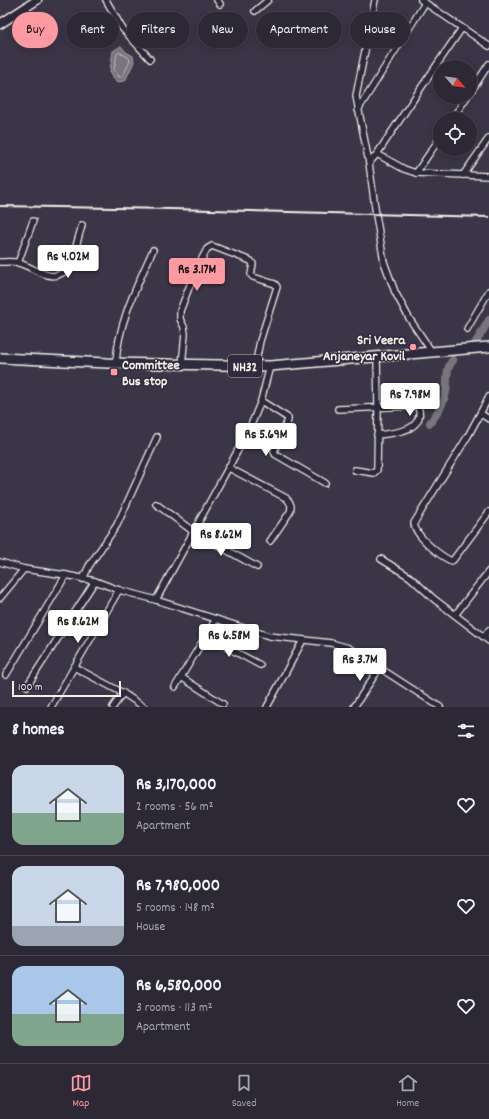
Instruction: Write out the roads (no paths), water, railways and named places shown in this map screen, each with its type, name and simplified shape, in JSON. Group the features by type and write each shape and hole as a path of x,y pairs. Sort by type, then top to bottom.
{"highway":[{"name":"NH32","path":"0,358 182,365 270,366 489,347"}],"main road":[{"path":"0,24 37,0"}],"street":[{"path":"106,0 122,28 150,59"},
{"path":"255,11 268,0"},
{"path":"375,0 356,96 358,110 369,163 384,262 398,298 409,318 432,352"},
{"path":"358,110 423,2 489,46"},
{"path":"369,163 377,154 462,28"},
{"path":"477,82 489,64"},
{"path":"463,176 489,138"},
{"path":"416,173 433,148"},
{"path":"377,154 398,166 416,173 489,176"},
{"path":"18,263 33,221"},
{"path":"0,262 18,263 48,275 58,275 68,268 70,264 82,225"},
{"path":"182,365 185,334 184,327 180,319 180,311 195,272 207,249 212,246 251,261 253,264 252,277 275,284 277,287 260,341 255,366"},
{"path":"116,363 116,346 128,308 153,250"},
{"path":"467,329 489,291"},
{"path":"355,470 374,473 377,471 377,357"},
{"path":"156,600 248,430 261,400 270,366"},
{"path":"489,397 468,436 414,523 416,532 433,548 449,560 453,560 489,512"},
{"path":"261,400 288,418 274,451 275,454 325,483"},
{"path":"338,409 416,405 419,408 419,419 417,423 396,433 377,435"},
{"path":"481,414 489,418"},
{"path":"83,579 89,566 117,525 157,437"},
{"path":"228,468 286,498 290,502 292,507 290,512 270,541"},
{"path":"156,504 194,532 257,567"},
{"path":"380,559 410,577 489,641"},
{"path":"0,562 24,569 95,581 119,590 156,600 269,636 331,643 349,648 440,707"},
{"path":"0,598 24,569"},
{"path":"455,615 489,571"},
{"path":"6,675 66,575"},
{"path":"27,686 95,581"},
{"path":"51,707 119,590"},
{"path":"175,687 216,619"},
{"path":"484,637 489,630"},
{"path":"206,636 260,665"},
{"path":"267,707 303,640"},
{"path":"74,667 123,693 144,707"},
{"path":"354,707 380,667"},
{"path":"181,677 223,704"},
{"path":"113,707 123,693"}],"water":[{"path":"121,46 126,52 133,56 134,62 125,81 116,82 110,71 113,51"}],"waterway":[{"path":"476,342 489,320"},
{"path":"430,423 444,401 448,371 453,360"}],"railway":[{"path":"0,206 489,217"}],"place":[{"name":"Sri Veera Anjaneyar Kovil","path":"413,347"},
{"name":"Committee Bus stop","path":"114,372"}]}
